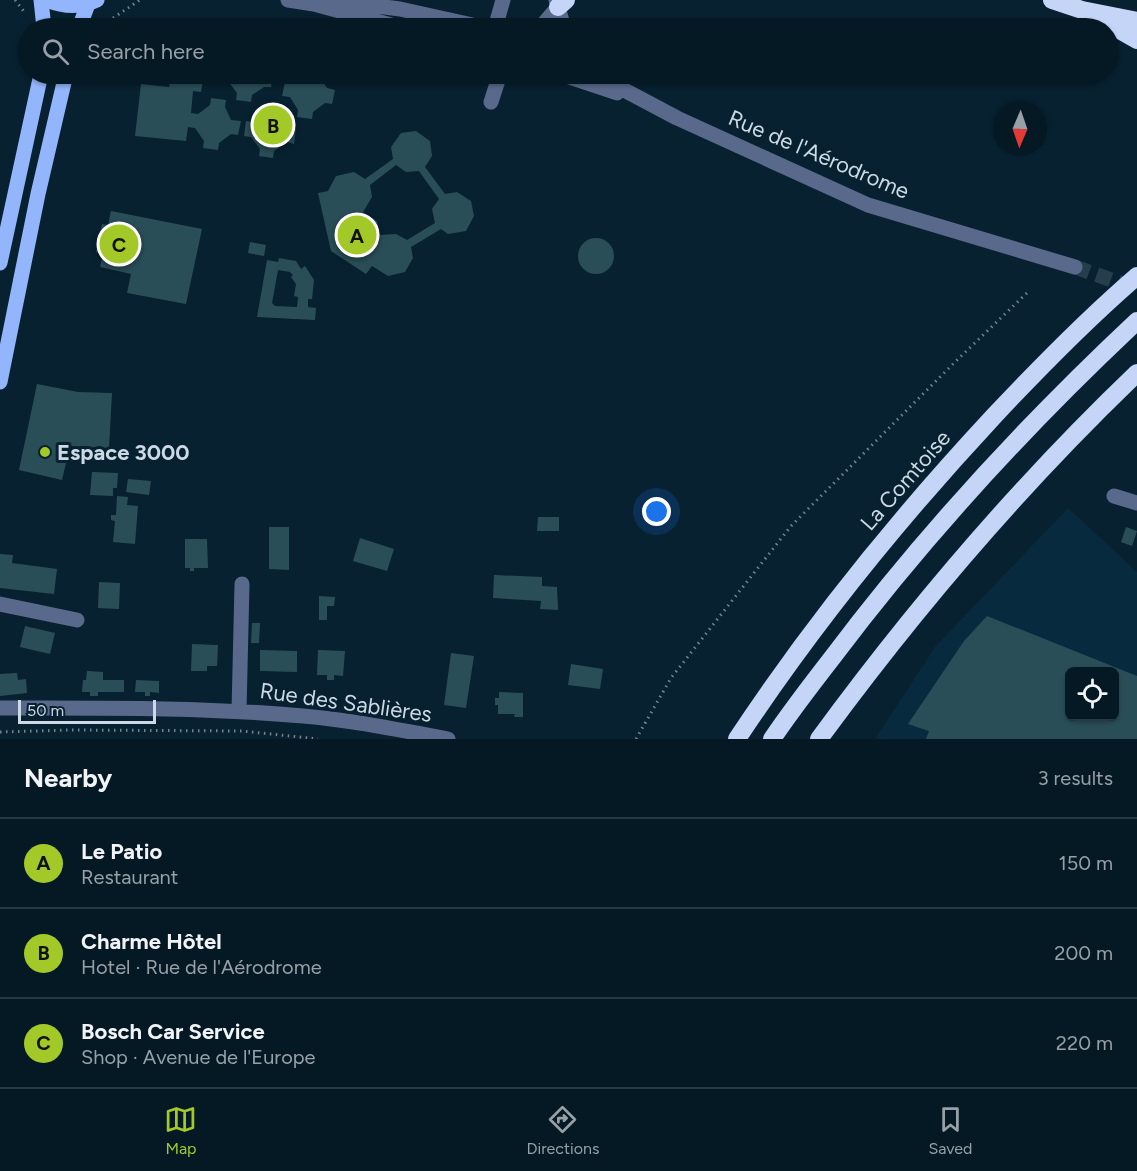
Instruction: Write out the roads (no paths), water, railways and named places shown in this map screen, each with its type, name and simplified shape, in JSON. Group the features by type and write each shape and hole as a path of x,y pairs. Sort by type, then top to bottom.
{"highway":[{"path":"1052,0 1082,10 1137,21"},
{"path":"1082,10 1097,18"},
{"path":"1119,30 1137,40"},
{"path":"1117,293 1137,262"},
{"name":"La Comtoise","path":"737,739 829,610 899,523 1015,394 1137,276"},
{"path":"772,739 855,627 944,521 1030,426 1137,321"},
{"path":"819,739 896,638 965,555 1047,464 1137,373"}],"main road":[{"path":"41,0 43,18"},
{"path":"46,0 72,6 93,2"},
{"path":"84,18 93,2"},
{"path":"0,263 39,84"},
{"path":"0,382 38,194 64,84"}],"street":[{"path":"288,0 314,4 365,18"},
{"path":"314,4 391,0"},
{"path":"498,18 503,0"},
{"path":"548,18 560,2"},
{"path":"560,2 562,18"},
{"path":"354,3 441,18"},
{"path":"491,102 497,84"},
{"name":"Rue de l'Aérodrome","path":"590,84 652,105"},
{"name":"Rue de l'Aérodrome","path":"613,84 788,170 868,205 1075,267"},
{"path":"1114,496 1137,503"},
{"name":"Rue des Sablières","path":"239,711 242,584"},
{"path":"0,604 77,620"},
{"name":"Rue des Sablières","path":"0,708 239,711 305,716 398,729 448,739"}],"tunnel":[{"path":"1075,267 1137,289"}],"place":[{"name":"Charme Hôtel","path":"273,125"},
{"name":"Le Patio","path":"357,235"},
{"name":"Bosch Car Service","path":"119,244"},
{"name":"Espace 3000","path":"45,452"}]}
